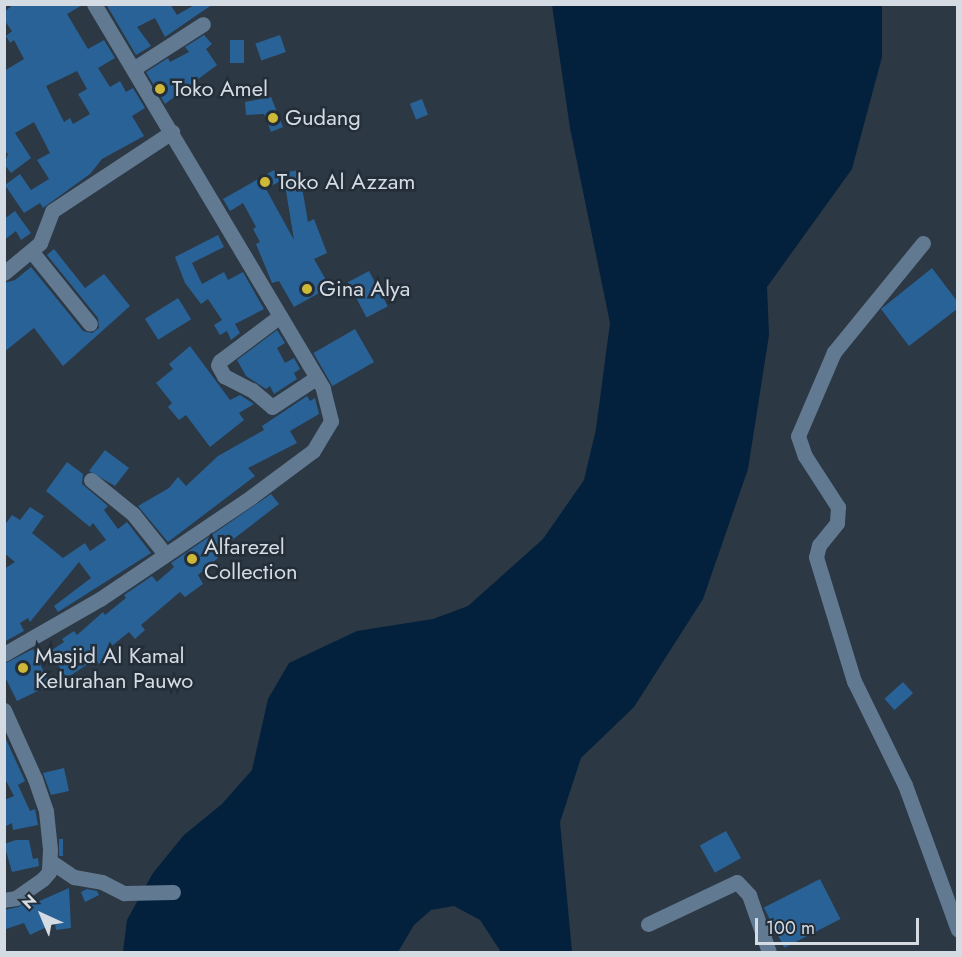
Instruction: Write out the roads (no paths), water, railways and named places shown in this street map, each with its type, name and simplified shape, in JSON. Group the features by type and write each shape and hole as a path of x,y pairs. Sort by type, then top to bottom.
{"street":[{"path":"4,654 100,599 251,496 318,445 332,421 323,388 94,4"},
{"path":"133,69 203,24"},
{"path":"4,273 32,252 44,236 52,211 172,132"},
{"path":"923,243 834,352 798,436 805,456 838,507 837,523 819,544 816,557 854,681 905,785 957,930"},
{"path":"32,252 90,324"},
{"path":"280,316 220,361 218,365 224,376 252,390 272,407 316,378"},
{"path":"91,480 133,514 165,554"},
{"path":"4,710 46,811 50,861 49,872 43,879 16,898 4,900"},
{"path":"50,861 74,877 102,882 124,893 173,892"},
{"path":"648,924 737,882 749,895 769,952"}],"water":[{"path":"552,5 882,5 882,57 852,169 767,287 769,335 748,469 703,599 634,707 581,758 560,822 572,952 501,952 480,920 454,906 431,910 414,925 398,952 123,952 127,920 153,873 184,835 222,804 252,770 268,699 289,663 357,631 433,619 468,606 543,539 584,480 596,429 610,323 570,128"}],"place":[{"name":"Toko Amel","path":"160,89"},
{"name":"Gudang","path":"273,118"},
{"name":"Toko Al Azzam","path":"265,182"},
{"name":"Gina Alya","path":"307,289"},
{"name":"Alfarezel Collection","path":"192,559"},
{"name":"Masjid Al Kamal Kelurahan Pauwo","path":"23,668"}]}
